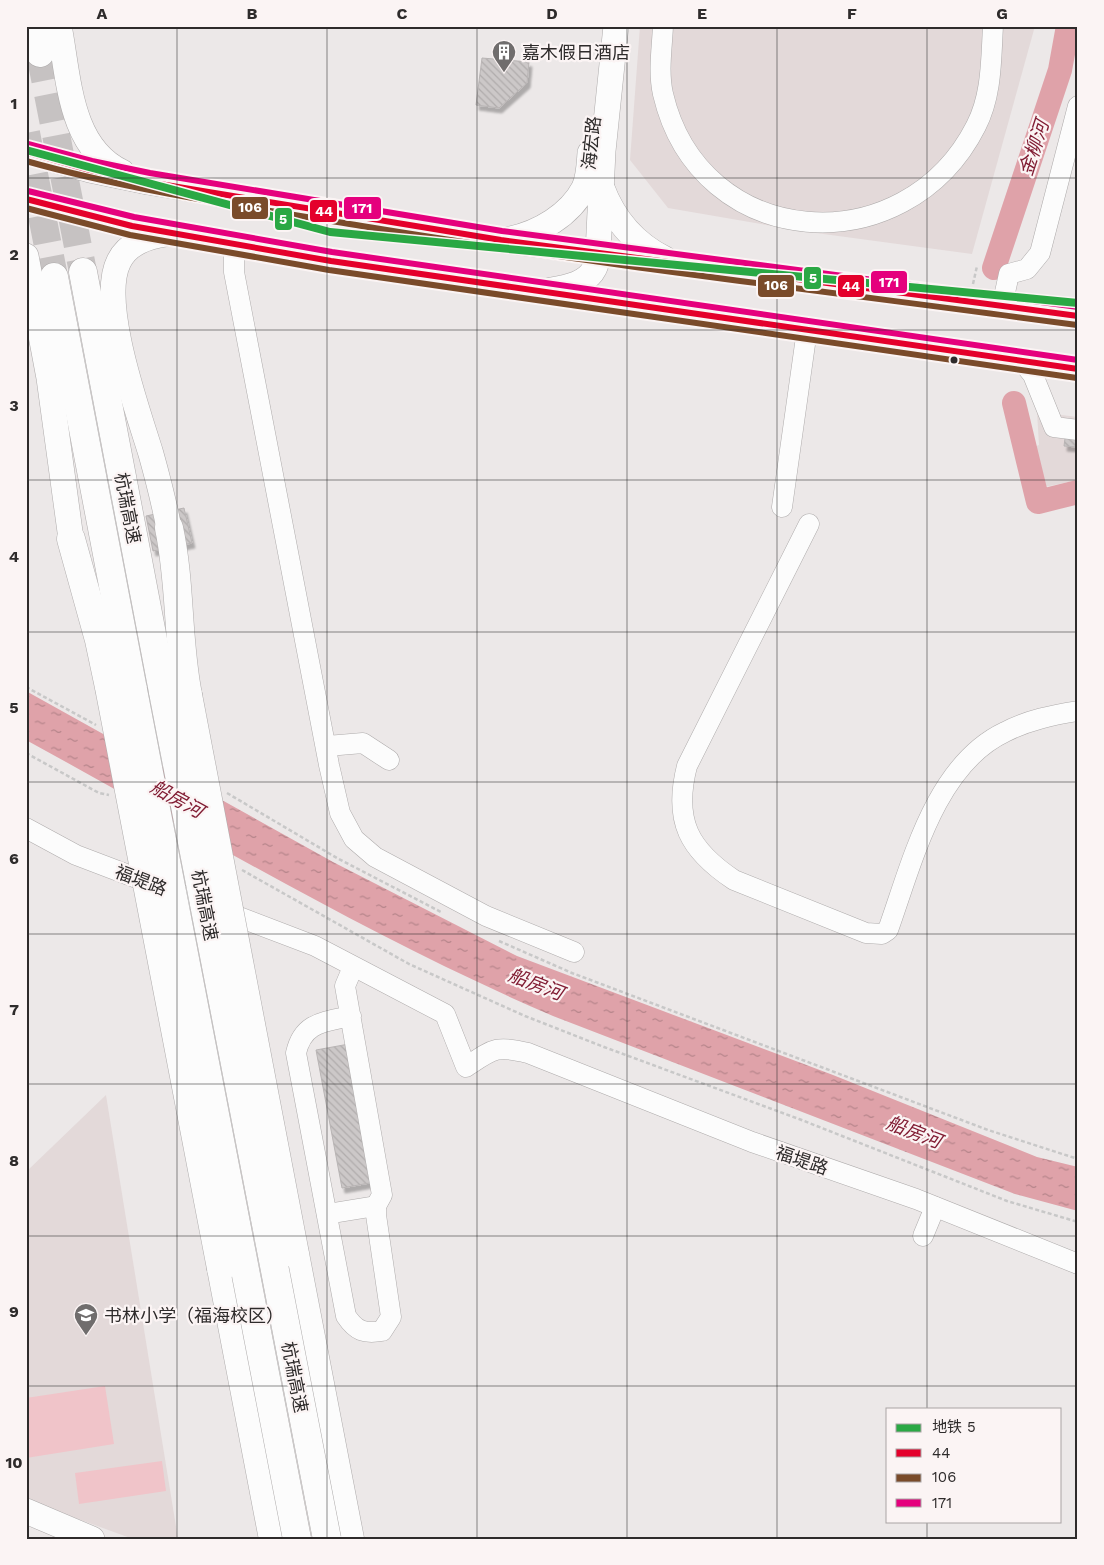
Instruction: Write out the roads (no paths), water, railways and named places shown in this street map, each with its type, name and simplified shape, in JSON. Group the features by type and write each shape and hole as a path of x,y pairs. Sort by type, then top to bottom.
{"highway":[{"path":"35,26 40,53"},
{"name":"杭瑞高速","path":"83,272 176,694 326,1539"},
{"name":"杭瑞高速","path":"54,277 121,688 297,1539"},
{"path":"169,528 179,588 181,649 176,694 350,1539"},
{"path":"71,539 103,654 121,688 273,1539"}],"main road":[{"path":"60,26 77,116 85,138 96,154 110,165 148,182"},
{"name":"海宏路","path":"501,240 525,235 547,225 567,209 583,189 588,177 603,26"},
{"name":"海宏路","path":"598,253 616,26"},
{"path":"26,152 90,170 148,182 501,240 1078,316"},
{"path":"602,187 618,220 634,239 656,254 679,264"},
{"path":"26,199 132,226 330,261 1078,369"},
{"path":"169,528 157,477 122,354 114,314 113,289 115,271 126,250 146,239 170,233"},
{"path":"541,292 574,285 585,278 594,269 598,253"},
{"path":"26,256 49,378 71,539"},
{"path":"26,1511 92,1539"},
{"path":"26,1526 55,1539"}],"street":[{"path":"663,26 661,62 663,92 673,125 691,156 714,182 742,202 774,216 808,224 845,222 880,212 913,196 943,172 967,142 984,106 989,86 993,26"},
{"path":"1002,306 1009,274 1027,269 1040,253 1078,106"},
{"path":"234,244 234,272 340,813 354,839 374,857 486,916 574,952"},
{"path":"782,508 808,330"},
{"path":"1021,360 1033,376 1042,402 1054,427 1078,430"},
{"path":"809,524 685,774 681,788 688,833 697,850 716,868 734,880 848,926 866,933 882,934 888,930 923,832 942,794 959,769 979,748 1004,732 1044,717 1078,711"},
{"path":"328,755 362,743 389,760"},
{"name":"福堤路","path":"26,828 76,855 315,946 445,1014 466,1066 487,1052 505,1047 528,1053 752,1142 935,1207 1078,1264"},
{"path":"351,1016 320,1023 308,1028 299,1041 296,1053 346,1316 354,1328 367,1333 382,1331 391,1317 376,1206 382,1195 351,1016 345,986 352,967"},
{"path":"327,1214 376,1206"},
{"path":"922,1236 935,1207"}],"water":[{"name":"船房河","path":"26,691 333,862 517,956 833,1075 1037,1157 1078,1167 1078,1211 1015,1194 553,1016 485,986 418,953 286,884 26,740"}],"waterway":[{"name":"金柳河","path":"994,268 1060,70 1068,26"},
{"name":"金柳河","path":"1014,403 1038,502 1078,492"}],"tunnel":[{"path":"40,53 83,272"},
{"path":"26,133 54,277"}],"metro line":[{"name":"5","path":"26,150 330,232 1078,303"}],"place":[{"name":"嘉木假日酒店","path":"504,73"},
{"name":"书林小学（福海校区）","path":"86,1336"}]}
